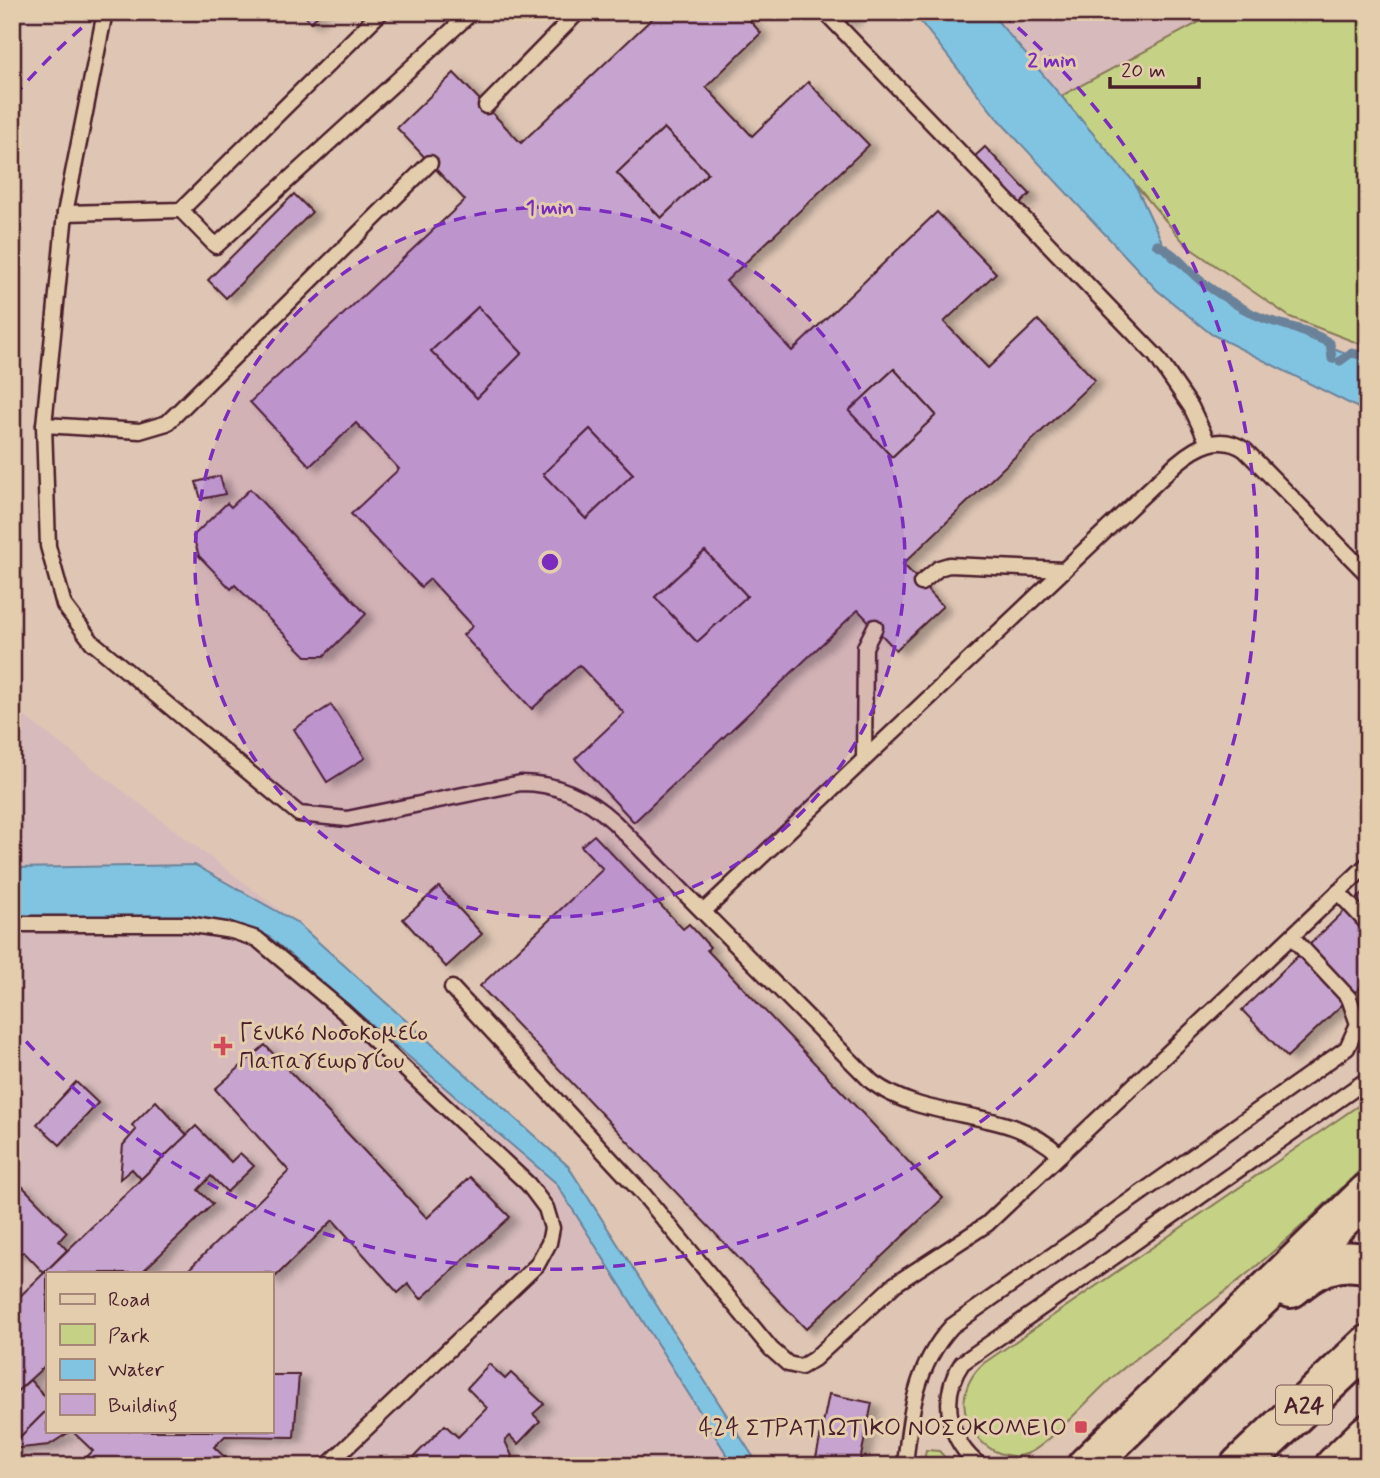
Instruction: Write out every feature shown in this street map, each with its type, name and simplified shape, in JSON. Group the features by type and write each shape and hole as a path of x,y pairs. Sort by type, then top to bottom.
{"main road":[{"path":"1088,1465 1368,1193"},
{"path":"1135,1418 1196,1376 1307,1275 1335,1262 1368,1264"},
{"name":"Α24","path":"1240,1466 1368,1345"},
{"name":"Α24","path":"1335,1466 1368,1434"}],"lane":[{"path":"105,12 65,213 44,425 48,546 64,605 92,642 299,814 347,819 508,784 530,783 554,787 580,797 610,818 841,1053 884,1091 929,1109 1012,1124 1042,1140 1060,1155"},
{"path":"65,213 181,210 381,12"},
{"path":"181,210 216,246 472,12"},
{"path":"486,106 578,12"},
{"path":"825,12 1156,356 1191,408 1208,443"},
{"path":"44,425 140,430 167,423 429,163"},
{"path":"704,911 1177,463 1208,443 1232,443 1254,457 1368,575"},
{"path":"920,583 939,568 949,565 1065,570"},
{"path":"864,758 865,647 875,627"},
{"path":"452,989 643,1194 771,1349 794,1366 809,1364 895,1284 987,1224 1368,864"},
{"path":"1338,892 1368,924"},
{"path":"12,924 187,924 232,931 257,940 343,1011 533,1191 546,1208 552,1228 549,1243 537,1265 327,1466"},
{"path":"905,1466 919,1377 931,1352 952,1326 1347,1048 1358,1024 1352,1003 1292,937"},
{"path":"981,1466 959,1442 950,1418 950,1388 962,1363 1368,1079"}],"shaded area":[{"path":"990,12 1218,12 1061,96"},
{"name":"Γενικό Νοσοκομείο Παπαγεωργίου","path":"12,707 296,922 570,1171 753,1466 12,1466"}],"green space":[{"path":"1218,12 1368,12 1368,347 1290,317 1187,246 1061,96"},
{"path":"1368,1099 1368,1162 1264,1260 1127,1366 1050,1438 1031,1452 1015,1456 1000,1453 985,1445 966,1416 965,1399 970,1381 984,1363"},
{"path":"926,1450 939,1451 953,1466 923,1466"}],"water":[{"path":"913,12 990,12 1134,182 1170,259 1242,311 1368,362 1368,413 1211,334 1157,290 996,117"},
{"path":"195,865 296,922 568,1166 759,1466 734,1466 556,1183 268,936 223,922 12,925 12,868"}],"building":[{"path":"301,12 322,12 311,22"},
{"path":"659,12 742,12 761,33 706,87 752,136 808,82 869,145 726,281 792,351 937,212 996,273 944,322 988,368 1038,320 1095,380 903,564 943,606 896,650 858,610 634,822 575,759 624,713 579,665 532,709 463,635 473,626 430,579 421,587 351,514 399,469 356,423 310,466 250,402 465,200 397,128 454,73 521,143","holes":["664,128 708,173 661,218 617,173","478,307 522,353 477,398 431,351","894,369 936,415 892,457 849,411","590,429 633,474 586,519 543,474","705,551 747,596 697,642 655,597"]},
{"path":"838,12 857,12 847,22"},
{"path":"664,128 708,173 661,218 617,173"},
{"path":"985,147 1030,194 1020,204 974,157"},
{"path":"294,194 312,212 226,298 208,280"},
{"path":"478,307 522,353 477,398 431,351"},
{"path":"894,369 936,415 892,457 849,411"},
{"path":"590,429 633,474 586,519 543,474"},
{"path":"220,476 225,494 201,499 196,482"},
{"path":"250,489 366,614 324,656 306,656 235,585 231,589 199,556 193,536 227,503 231,507"},
{"path":"705,551 747,596 697,642 655,597"},
{"path":"331,705 365,758 327,782 294,729"},
{"path":"594,835 683,929 689,924 710,947 707,950 943,1198 806,1329 480,986 603,869 581,846"},
{"path":"439,887 482,934 446,967 403,919"},
{"path":"1368,888 1368,980 1287,1057 1242,1010"},
{"path":"265,1045 427,1218 470,1177 510,1217 421,1299 408,1284 398,1293 333,1220 273,1279 273,1272 186,1272 289,1171 215,1089"},
{"path":"76,1082 98,1103 60,1145 37,1124"},
{"path":"156,1101 187,1135 141,1179 132,1169 120,1179 123,1145 136,1130 132,1125"},
{"path":"196,1126 231,1162 240,1153 254,1166 227,1192 211,1176 198,1190 213,1204 142,1272 46,1272 46,1365 12,1396 12,1304"},
{"path":"20,1184 67,1232 59,1241 67,1250 44,1273 24,1252 12,1255 12,1192"},
{"path":"489,1364 505,1379 511,1373 544,1404 533,1414 540,1421 518,1444 510,1436 505,1441 512,1456 508,1466 405,1466 445,1425 458,1437 487,1408 467,1388"},
{"path":"273,1375 299,1375 294,1437 225,1436 214,1447 234,1466 82,1466 80,1463 93,1451 73,1432 273,1432"},
{"path":"30,1380 46,1398 46,1411 12,1445 12,1396"},
{"path":"829,1394 872,1403 859,1466 815,1463"},
{"path":"46,1411 46,1432 69,1432 49,1445 12,1449 12,1445"}],"waterway":[{"path":"1156,244 1175,256 1207,286 1244,309 1309,332 1330,343 1332,359"},
{"path":"1340,361 1351,353 1368,356"}],"place":[{"name":"Γενικό Νοσοκομείο Παπαγεωργίου","path":"223,1046"},
{"name":"424 ΣΤΡΑΤΙΩΤΙΚΟ ΝΟΣΟΚΟΜΕΙΟ","path":"1081,1427"}]}
